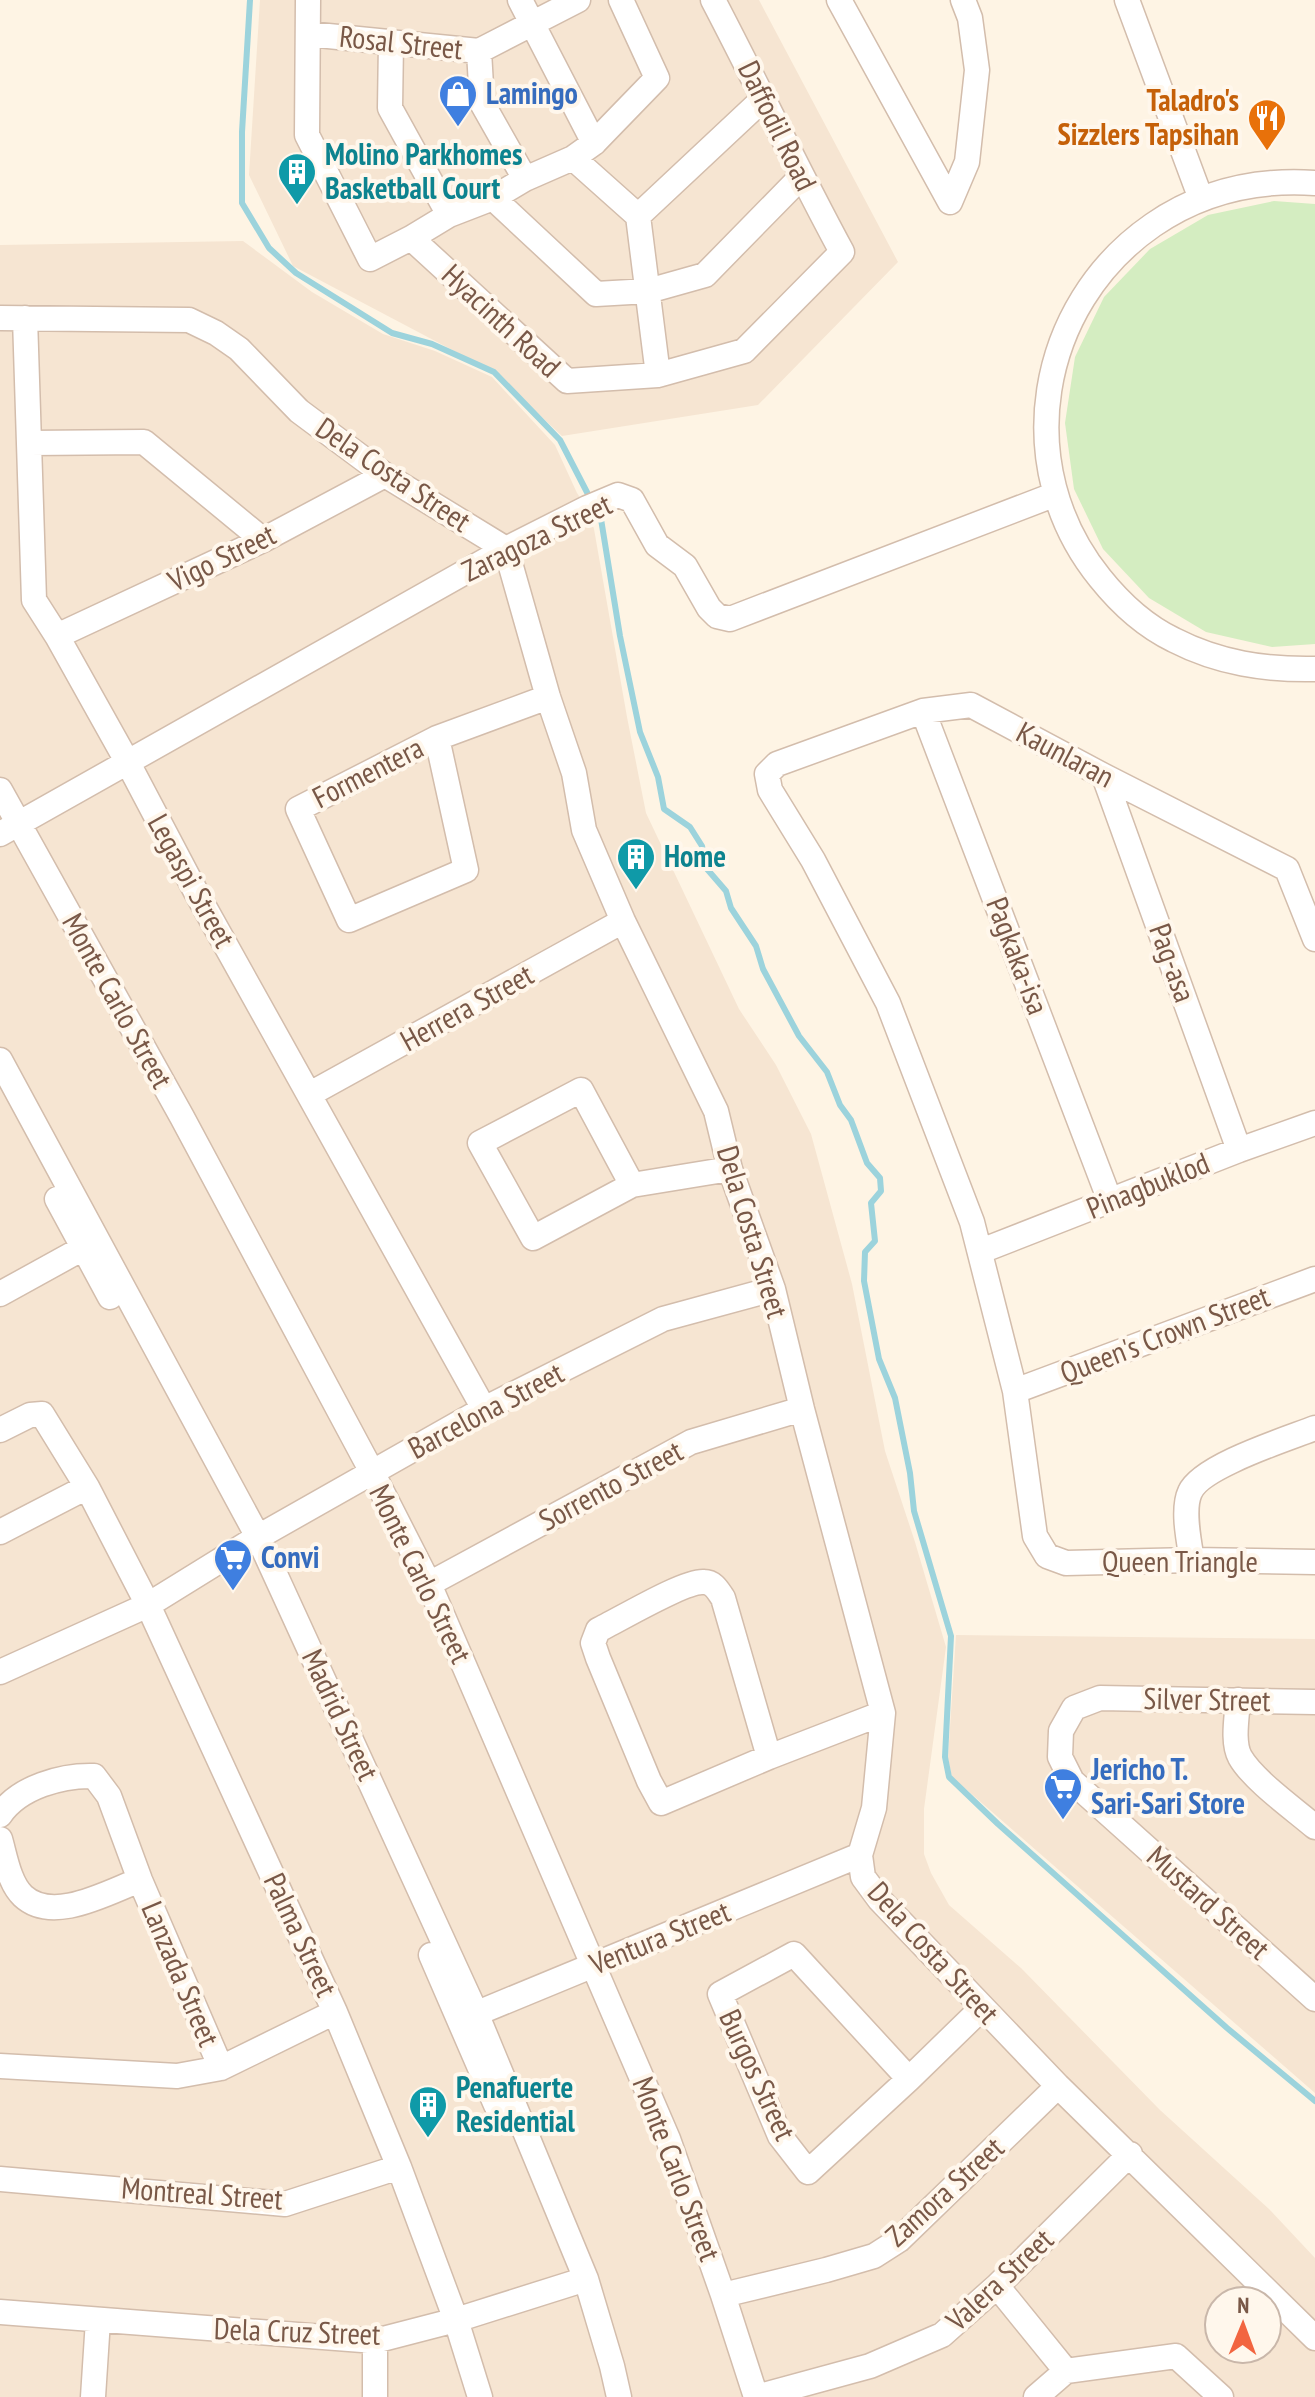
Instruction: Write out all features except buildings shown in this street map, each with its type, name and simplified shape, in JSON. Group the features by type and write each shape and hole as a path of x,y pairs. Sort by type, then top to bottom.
{"street":[{"path":"308,0 307,135 370,259 449,215 493,198 525,179 573,158 594,143 657,78 621,0"},
{"path":"520,0 594,143"},
{"name":"Rosal Street","path":"308,34 479,51 578,0"},
{"name":"Daffodil Road","path":"713,0 842,252"},
{"path":"839,0 950,202 967,162 977,70 970,18 963,0"},
{"path":"1127,0 1201,199"},
{"path":"391,42 390,108 449,215"},
{"path":"479,51 482,103 525,179"},
{"path":"638,216 764,98"},
{"path":"573,158 638,216 658,375"},
{"path":"493,198 596,294 648,291 705,275 801,177"},
{"path":"1315,183 1284,182 1228,190 1168,215 1138,235 1104,269 1071,319 1049,387 1046,423 1048,459 1069,530 1088,563 1112,592 1140,618 1172,639 1206,655 1243,665 1315,669"},
{"name":"Hyacinth Road","path":"411,238 567,381 658,375 744,351 842,252"},
{"name":"Dela Costa Street","path":"0,318 189,320 239,349 299,411 385,475 506,549 548,697 574,773 584,830 623,921 716,1111 730,1169 773,1289 883,1713 874,1808 860,1855 863,1877 880,1900 1058,2086 1315,2338"},
{"name":"Legaspi Street","path":"25,318 34,600 128,763 196,892 484,1409"},
{"path":"30,443 144,442 263,540"},
{"name":"Vigo Street","path":"57,636 263,540 385,475"},
{"name":"Zaragoza Street","path":"9,828 506,549 618,495 632,500 657,545 685,566 709,608 717,616 730,619 1056,494"},
{"name":"Formentera","path":"437,738 466,870 349,920 298,809 437,738 548,697"},
{"name":"Kaunlaran","path":"981,1251 888,1003 813,860 770,790 767,774 777,764 923,711 971,705 1287,869 1315,939"},
{"name":"Pagkaka-isa","path":"923,711 1110,1201"},
{"name":"Pag-asa","path":"1104,776 1239,1150"},
{"name":"Monte Carlo Street","path":"0,790 9,828 182,1117 429,1584 668,2139 756,2397"},
{"name":"Herrera Street","path":"310,1094 623,921"},
{"name":"Madrid Street","path":"0,1060 91,1244"},
{"path":"632,1185 581,1090 480,1143 533,1238 632,1185 730,1169"},
{"name":"Madrid Street","path":"0,1091 91,1244 253,1540 351,1767 468,2017 580,2282 612,2366 619,2397"},
{"name":"Pinagbuklod","path":"981,1251 1315,1123"},
{"path":"0,1294 91,1244"},
{"path":"981,1251 1015,1391"},
{"name":"Queen's Crown Street","path":"1015,1391 1315,1279"},
{"name":"Barcelona Street","path":"0,1672 148,1605 253,1540 484,1409 663,1319 773,1289"},
{"name":"Queen Triangle","path":"1015,1391 1035,1536 1047,1556 1066,1563 1192,1560 1315,1562"},
{"name":"Sorrento Street","path":"429,1584 691,1442 802,1409"},
{"name":"Palma Street","path":"0,1430 30,1415 42,1414 87,1487 148,1605 335,2012 399,2167 456,2320 480,2397"},
{"path":"1192,1560 1186,1526 1190,1492 1214,1468 1315,1428"},
{"path":"0,1532 87,1487"},
{"path":"769,1757 723,1598 715,1585 703,1581 673,1591 598,1630 593,1643 598,1658 661,1803 883,1713"},
{"name":"Silver Street","path":"1100,1698 1315,1702"},
{"name":"Mustard Street","path":"1100,1698 1074,1708 1061,1731 1060,1757 1072,1781 1315,1999"},
{"path":"1238,1700 1236,1732 1239,1756 1255,1776 1315,1827"},
{"name":"Lanzada Street","path":"0,1815 17,1797 56,1780 76,1775 94,1776 109,1796 140,1880 221,2068"},
{"name":"Lanzada Street","path":"0,1839 12,1878 22,1896 42,1907 65,1908 140,1880"},
{"name":"Ventura Street","path":"468,2017 860,1855"},
{"name":"Burgos Street","path":"909,2079 794,1954 720,1994 780,2136 808,2172 909,2079 982,2008"},
{"path":"0,2066 177,2076 221,2068 335,2012"},
{"name":"Zamora Street","path":"723,2295 874,2256 899,2240 1058,2086"},
{"name":"Valera Street","path":"756,2397 870,2366 942,2335 997,2286 1130,2154"},
{"name":"Montreal Street","path":"0,2179 285,2204 399,2167"},
{"name":"Madrid Street","path":"580,2282 608,2397"},
{"name":"Dela Cruz Street","path":"0,2312 375,2341 580,2282"},
{"path":"997,2286 1066,2371"},
{"path":"93,2397 98,2320"},
{"path":"375,2341 375,2397"},
{"path":"1036,2397 1066,2371 1176,2356 1221,2397"}],"shaded area":[{"path":"260,0 759,0 898,262 758,405 562,436 494,372 293,266 249,175"},
{"path":"243,241 312,292 383,334 435,351 492,377 555,445 587,508 594,529 646,813 739,1009 776,1065 811,1134 852,1284 885,1451 946,1647 924,1809 924,1854 931,1873 949,1905 1021,1968 1160,2110 1269,2209 1315,2258 1315,2397 0,2397 0,245"},
{"path":"956,1635 1315,1639 1315,2093 952,1777 948,1758"}],"green space":[{"path":"1274,201 1315,204 1315,644 1272,647 1206,632 1149,598 1103,549 1074,489 1065,423 1075,357 1104,297 1150,249 1208,215"}],"waterway":[{"path":"250,0 242,132 242,203 269,248 296,273 392,333 432,344 494,372 560,440 591,500"},
{"path":"596,510 601,519 640,732 658,777 664,809 690,827 702,846 707,869 726,891 731,908 756,946 763,969 799,1036 827,1072 840,1105 851,1120 867,1163 880,1178 881,1191 871,1203 875,1241 865,1252 864,1281 879,1359 895,1398 914,1511 951,1636 945,1757 949,1777 1227,2028 1315,2101"}],"place":[{"name":"Lamingo","path":"458,128"},
{"name":"Taladro's Sizzlers Tapsihan","path":"1267,152"},
{"name":"Molino Parkhomes Basketball Court","path":"297,206"},
{"name":"Home","path":"636,891"},
{"name":"Convi","path":"233,1592"},
{"name":"Jericho T. Sari-Sari Store","path":"1063,1821"},
{"name":"Penafuerte Residential","path":"428,2139"}]}
